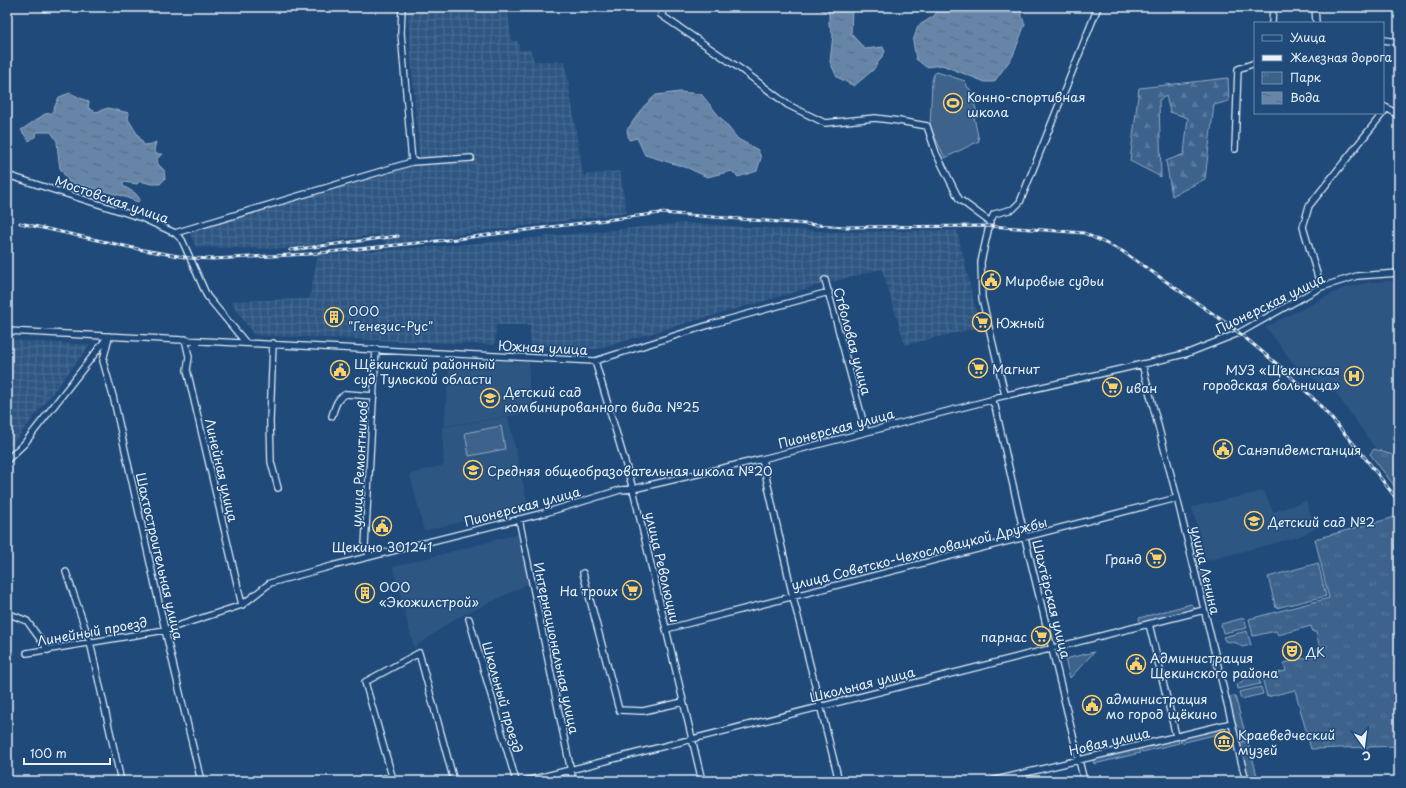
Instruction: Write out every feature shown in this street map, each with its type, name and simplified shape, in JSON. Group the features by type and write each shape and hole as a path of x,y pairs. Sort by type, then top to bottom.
{"street":[{"path":"402,7 400,33 412,162"},
{"path":"665,7 661,15 678,28 742,70 788,105 825,123 875,118 927,126 936,153 959,199 990,224"},
{"path":"1005,395 982,298 981,262 990,224 994,214 1013,209 1020,202 1098,7"},
{"path":"1272,22 1273,7"},
{"path":"1315,7 1316,22"},
{"path":"1384,40 1399,42"},
{"path":"1235,149 1238,69 1254,63"},
{"path":"1385,107 1399,115"},
{"path":"1321,287 1303,227 1309,206 1380,114"},
{"path":"176,233 412,162 471,158"},
{"name":"Мостовская улица","path":"7,174 142,218 176,233 182,240 207,296 246,342"},
{"name":"Пионерская улица","path":"270,583 370,556 548,512 620,490 633,489 762,459 991,400 1005,395 1188,353 1239,333 1321,287 1357,276 1399,273"},
{"name":"Стволовая улица","path":"825,280 866,432"},
{"name":"Южная улица","path":"7,331 273,343 595,361 712,324 829,292"},
{"path":"7,460 24,444 109,336"},
{"name":"Шахтостроительная улица","path":"109,336 103,361 113,396 165,630 201,781"},
{"name":"Линейная улица","path":"185,339 189,357 187,370 242,605"},
{"path":"273,343 270,421 271,462 278,488"},
{"name":"улица Ремонтников","path":"370,556 365,546 376,349"},
{"name":"улица Революции","path":"595,361 633,489 702,781"},
{"name":"улица Ленина","path":"1142,364 1178,498 1246,781"},
{"path":"332,416 337,402 343,395 374,396"},
{"name":"Шахтёрская улица","path":"991,400 995,406 1025,538 1053,648 1084,781"},
{"path":"762,459 793,597 838,781"},
{"name":"улица Советско-Чехословацкой Дружбы","path":"666,629 1178,498"},
{"name":"Интернациональная улица","path":"519,518 573,781"},
{"path":"66,572 90,642 120,781"},
{"path":"583,573 619,710 643,711 683,702"},
{"name":"Линейный проезд","path":"27,653 165,630 242,605 270,583"},
{"name":"Школьная улица","path":"526,781 1204,610"},
{"path":"7,613 27,621 48,650"},
{"name":"Школьный проезд","path":"469,619 516,781"},
{"path":"1148,624 1176,736"},
{"path":"373,781 392,776 365,682 419,652 454,781"},
{"name":"Новая улица","path":"992,781 1232,723"}],"shaded area":[{"path":"407,7 507,7 512,41 518,41 520,51 530,49 534,61 565,61 583,175 620,171 627,213 388,245 378,234 282,249 196,247 188,230 420,164"},
{"path":"683,223 833,232 957,230 980,327 905,345 882,269 816,286 596,349 530,345 530,325 496,325 495,345 254,335 230,301 309,299 318,255 480,243"},
{"name":"МУЗ «Щекинская городская больница»","path":"1390,281 1399,282 1399,456 1375,448 1336,393 1327,389 1293,363 1266,327 1344,288 1365,283"},
{"path":"7,340 90,345 12,445 7,449"},
{"name":"Детский сад комбинированного вида №25","path":"450,360 529,362 529,385 536,412 444,426"},
{"name":"Средняя общеобразовательная школа №20","path":"508,417 528,505 424,531 410,474 444,465 442,427"},
{"name":"Детский сад №2","path":"1264,491 1273,512 1306,501 1315,529 1298,537 1206,561 1192,507"},
{"path":"518,534 530,583 453,620 414,648 393,567"}],"green space":[{"name":"Конно-спортивная школа","path":"937,72 965,81 970,89 978,116 974,117 979,141 945,158 930,127 932,81 934,74"},
{"path":"1228,78 1229,101 1214,105 1205,179 1172,196 1166,161 1184,154 1188,118 1170,112 1166,96 1159,100 1161,177 1130,161 1139,88"},
{"path":"501,426 505,449 469,456 465,433"},
{"path":"1374,449 1399,457 1399,492 1370,454"},
{"path":"1399,516 1399,746 1311,749 1295,690 1267,697 1262,677 1286,671 1284,663 1318,655 1317,649 1320,648 1316,632 1313,632 1311,626 1278,635 1276,631 1253,636 1249,619 1329,598 1315,539"},
{"path":"1318,563 1326,596 1276,608 1268,577"},
{"path":"1203,571 1210,602 1204,604 1197,573"},
{"path":"1191,604 1195,611 1140,624 1139,618"},
{"path":"1244,618 1247,628 1223,633 1221,624"},
{"path":"1247,631 1251,645 1242,647 1237,643 1225,641 1223,637"},
{"path":"1094,652 1070,678 1065,659"},
{"path":"1257,671 1260,684 1238,689 1237,684 1243,681 1248,673"},
{"path":"1261,687 1263,694 1241,699 1239,692"},
{"path":"1235,696 1247,740 1238,742 1227,698"},
{"path":"1225,725 1226,732 1181,743 1179,736"},
{"path":"1177,737 1179,743 1142,752 1140,746"},
{"path":"1248,741 1258,780 1248,781 1238,743"},
{"path":"1138,747 1140,753 1094,764 1092,758"}],"water":[{"path":"817,7 852,7 851,34 865,49 883,47 885,52 873,70 854,86 837,77 830,62 833,35 829,25 829,14"},
{"path":"940,7 1026,7 1021,14 1025,24 1013,56 994,82 985,82 942,65 926,67 916,59 913,41 918,26 934,16"},
{"path":"680,92 701,94 738,139 758,150 761,158 757,171 738,177 732,171 707,177 688,168 645,155 637,138 629,140 627,130 644,106 656,95"},
{"path":"70,93 89,102 88,108 96,112 108,108 129,113 128,119 144,145 156,142 154,150 156,154 162,154 157,159 158,164 164,170 165,179 160,184 151,184 140,181 137,184 123,182 123,186 135,193 140,199 138,202 119,195 69,182 60,168 57,141 51,132 37,132 36,136 29,141 21,130 45,114 52,113 59,97"}],"railway":[{"path":"20,223 138,249 190,258 213,259 309,254 456,239 661,213 844,227 990,226 1084,233 1122,251 1232,327 1283,369 1317,402 1359,450 1399,502"},
{"path":"290,250 398,236"}],"place":[{"name":"Конно-спортивная школа","path":"953,103"},
{"name":"Мировые судьи","path":"991,280"},
{"name":"ООО \"Генезис-Рус\"","path":"334,317"},
{"name":"Южный","path":"982,322"},
{"name":"Магнит","path":"978,368"},
{"name":"Щёкинский районный суд Тульской области","path":"340,370"},
{"name":"МУЗ «Щекинская городская больница»","path":"1354,376"},
{"name":"иван","path":"1112,387"},
{"name":"Детский сад комбинированного вида №25","path":"490,398"},
{"name":"Санэпидемстанция","path":"1223,449"},
{"name":"Средняя общеобразовательная школа №20","path":"473,470"},
{"name":"Детский сад №2","path":"1254,521"},
{"name":"Щекино 301241","path":"382,526"},
{"name":"Гранд","path":"1156,558"},
{"name":"На троих","path":"632,590"},
{"name":"ООО «Экожилстрой»","path":"365,593"},
{"name":"парнас","path":"1041,636"},
{"name":"ДК","path":"1292,651"},
{"name":"Администрация Щекинского района","path":"1136,664"},
{"name":"администрация мо город щёкино","path":"1092,705"},
{"name":"Краеведческий музей","path":"1224,741"}]}
